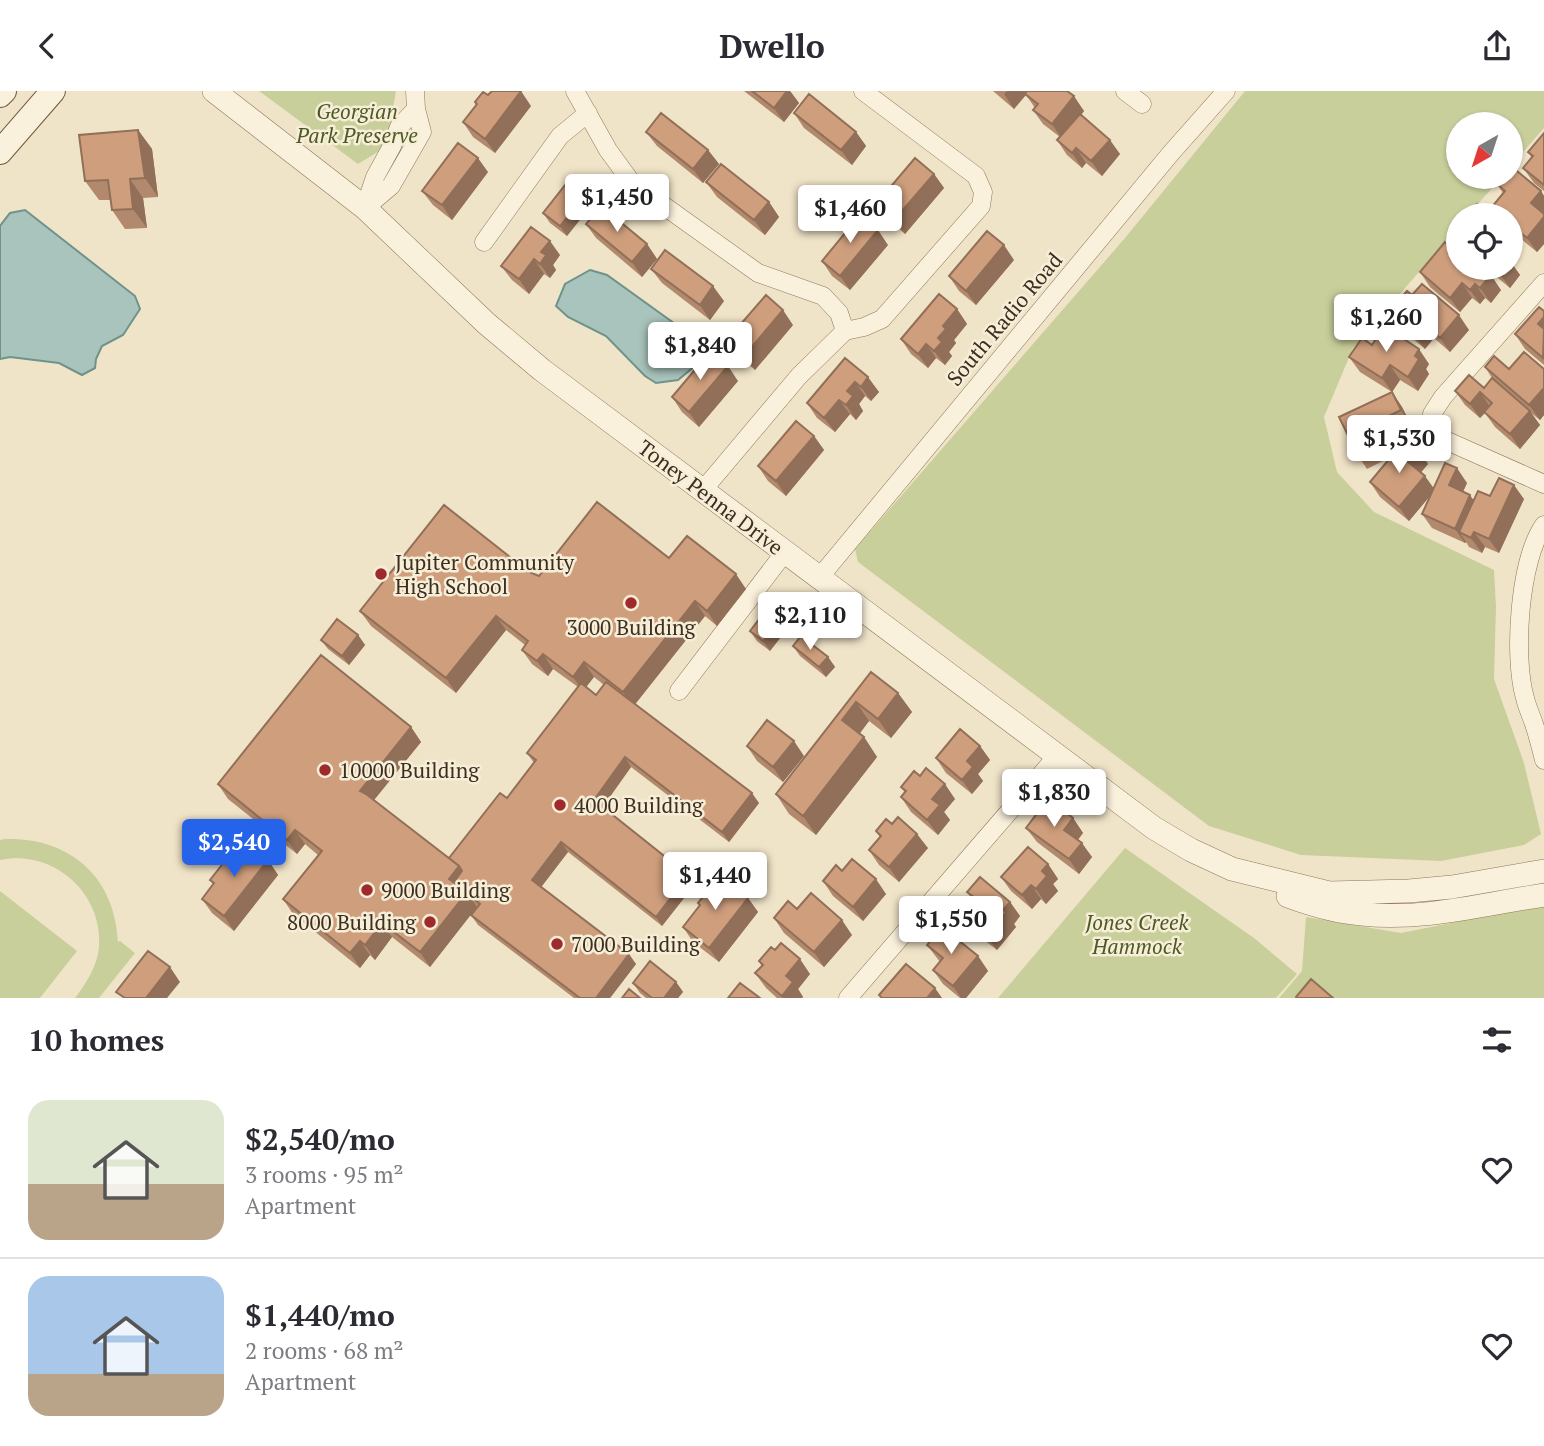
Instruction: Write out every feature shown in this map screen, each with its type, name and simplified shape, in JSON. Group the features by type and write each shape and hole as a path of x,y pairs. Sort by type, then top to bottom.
{"main road":[{"path":"0,95 4,91"},
{"path":"0,152 53,91"}],"street":[{"name":"Toney Penna Drive","path":"214,91 365,208 487,324 542,370 1154,828 1191,850 1233,869 1329,893 1452,887 1544,871"},
{"path":"575,91 608,150 632,183 758,273 823,296 839,313 845,331"},
{"path":"703,490 799,376 845,331 882,319 981,206 983,192 976,176 863,91"},
{"path":"1125,91 1142,104"},
{"name":"South Radio Road","path":"819,578 1171,153 1226,91"},
{"path":"365,208 375,177 392,146 398,127 415,100"},
{"path":"484,242 560,136 588,113"},
{"path":"1544,283 1443,397 1432,414 1432,426 1445,440 1544,484"},
{"path":"1544,525 1536,536 1524,583 1518,661 1524,698 1544,760"},
{"path":"680,691 785,552"},
{"path":"848,998 1057,756"},
{"name":"Toney Penna Drive","path":"1233,869 1251,884 1318,907 1362,914 1406,915 1544,895"}],"green space":[{"name":"Georgian Park Preserve","path":"259,91 396,91 386,147 358,164"},
{"path":"1245,91 1544,91 1544,128 1523,152 1523,112 1446,112 1446,189 1491,189 1479,203 1446,203 1446,241 1353,348 1324,417 1337,472 1374,512 1494,570 1494,679 1524,763 1541,834 1524,845 1441,861 1301,855 1209,826 858,562 855,549 1125,238"},
{"path":"0,840 50,845 85,865 98,880 115,919 118,942 135,953 99,998 75,998 89,977 98,954 99,933 95,914 86,896 58,870 40,862 21,858 0,860"},
{"name":"Jones Creek Hammock","path":"1125,848 1254,938 1297,974 1276,998 998,998"},
{"path":"0,891 77,951 40,998 0,998"},
{"path":"1544,904 1544,998 1279,998 1302,971 1306,917 1401,933"}],"water":[{"path":"25,210 135,296 140,309 123,335 102,346 95,368 82,375 59,363 10,357 0,359 0,226 10,213"},
{"path":"590,270 607,275 696,339 696,365 678,380 656,383 645,376 606,336 568,317 556,306 565,284"}],"building":[{"path":"492,91 521,91 485,139 463,122 483,92 488,95"},
{"path":"752,91 787,91 774,108"},
{"path":"1027,91 1067,91 1074,96 1052,124 1033,110 1038,104 1025,94"},
{"path":"809,94 856,132 841,150 794,113"},
{"path":"661,113 708,150 693,169 646,132"},
{"path":"1080,114 1110,140 1091,161 1076,148 1072,153 1057,140"},
{"path":"138,130 145,178 130,179 133,209 112,210 108,180 85,181 79,135"},
{"path":"1544,133 1544,185 1523,168 1533,156 1528,152"},
{"path":"458,143 478,158 442,205 422,191"},
{"path":"915,158 934,174 895,219 876,204"},
{"path":"721,164 769,202 754,220 706,182"},
{"path":"1523,176 1541,191 1531,203 1544,217 1527,238 1523,235 1523,203 1495,203 1505,191 1503,189 1523,189"},
{"path":"566,184 583,197 560,226 543,213"},
{"path":"601,206 647,244 632,262 586,224"},
{"path":"860,215 878,230 840,276 822,261"},
{"path":"531,227 550,241 541,252 546,255 540,264 534,259 519,279 501,266"},
{"path":"987,231 1004,245 966,291 949,276"},
{"path":"1445,242 1446,280 1487,280 1480,288 1475,284 1470,290 1462,283 1450,298 1420,272"},
{"path":"665,250 713,286 700,305 651,269"},
{"path":"1422,284 1459,315 1440,338 1424,324 1414,335 1388,313 1407,291 1412,295"},
{"path":"939,294 957,309 943,326 946,329 938,338 942,342 934,351 926,344 918,354 901,339"},
{"path":"766,295 783,310 745,355 727,340"},
{"path":"1539,307 1544,311 1544,317 1538,324 1544,329 1543,358 1515,334"},
{"path":"1384,326 1419,349 1415,356 1419,359 1408,377 1390,365 1382,378 1349,357 1362,338 1372,345"},
{"path":"710,352 728,366 689,412 672,397"},
{"path":"1524,352 1544,369 1544,388 1529,405 1485,367 1494,356 1509,369"},
{"path":"845,358 868,377 861,387 855,382 847,391 853,396 846,405 839,400 824,418 807,403"},
{"path":"1469,375 1484,388 1492,378 1530,411 1510,434 1484,412 1492,403 1480,392 1470,404 1455,391"},
{"path":"1392,392 1401,410 1383,419 1392,438 1357,454 1339,417"},
{"path":"796,421 814,436 776,481 758,466"},
{"path":"1406,439 1418,449 1407,461 1425,476 1399,507 1370,482"},
{"path":"1445,463 1457,468 1449,485 1470,495 1455,529 1422,514"},
{"path":"1499,478 1514,485 1489,539 1474,532 1471,538 1459,532 1478,491 1490,496"},
{"path":"597,502 669,558 687,536 736,574 707,611 695,601 623,692 584,662 573,677 543,654 537,661 522,650 528,641 496,616 446,678 360,611 444,505 529,572 539,576"},
{"path":"767,609 780,619 763,641 750,631"},
{"path":"337,619 358,635 342,656 321,640"},
{"path":"801,636 828,657 819,667 793,646"},
{"path":"321,655 411,727 360,791 459,866 449,879 467,892 420,952 382,923 365,945 360,941 350,953 283,899 322,851 295,830 287,840 218,784"},
{"path":"871,672 898,693 878,719 856,702 842,720 864,737 803,816 776,794"},
{"path":"606,682 752,793 722,832 625,757 594,800 688,875 656,917 561,842 532,880 629,954 596,998 580,998 471,915 480,904 454,882 462,871 449,858 500,793 507,798 536,760 527,753 581,683 596,695"},
{"path":"767,720 794,741 773,767 747,746"},
{"path":"960,729 980,746 967,761 973,767 962,780 936,758"},
{"path":"926,768 945,784 932,799 940,805 927,820 901,797 906,791 901,787 914,771 920,776"},
{"path":"1048,799 1073,818 1064,830 1082,843 1069,859 1026,828"},
{"path":"898,817 917,834 889,867 869,850 881,836 876,831 886,819 892,824"},
{"path":"249,845 268,860 224,916 202,899 214,883 210,880 236,847 243,853"},
{"path":"1028,847 1048,864 1042,871 1047,876 1036,889 1031,885 1022,895 1001,877"},
{"path":"852,859 876,879 853,907 823,881 836,865 842,871"},
{"path":"720,876 748,898 709,948 683,927"},
{"path":"980,877 1010,902 1003,910 1006,912 987,936 965,918 979,901 967,892"},
{"path":"811,893 842,920 814,952 774,918 788,901 797,909"},
{"path":"942,927 978,956 953,986 933,970 943,958 927,945"},
{"path":"781,943 800,959 786,976 793,982 782,996 755,973 763,965 759,961 771,947 775,950"},
{"path":"148,951 170,967 146,998 125,998 116,992"},
{"path":"650,961 676,982 664,998 652,998 633,983"},
{"path":"906,964 935,988 927,998 882,998 879,995"},
{"path":"1311,979 1333,998 1297,998"},
{"path":"740,983 760,998 728,998"},
{"path":"629,989 640,998 622,998"}],"place":[{"name":"Jupiter Community High School","path":"381,574"},
{"name":"3000 Building","path":"631,603"},
{"name":"10000 Building","path":"325,770"},
{"name":"4000 Building","path":"560,805"},
{"name":"9000 Building","path":"367,890"},
{"name":"8000 Building","path":"430,922"},
{"name":"7000 Building","path":"557,944"}]}
